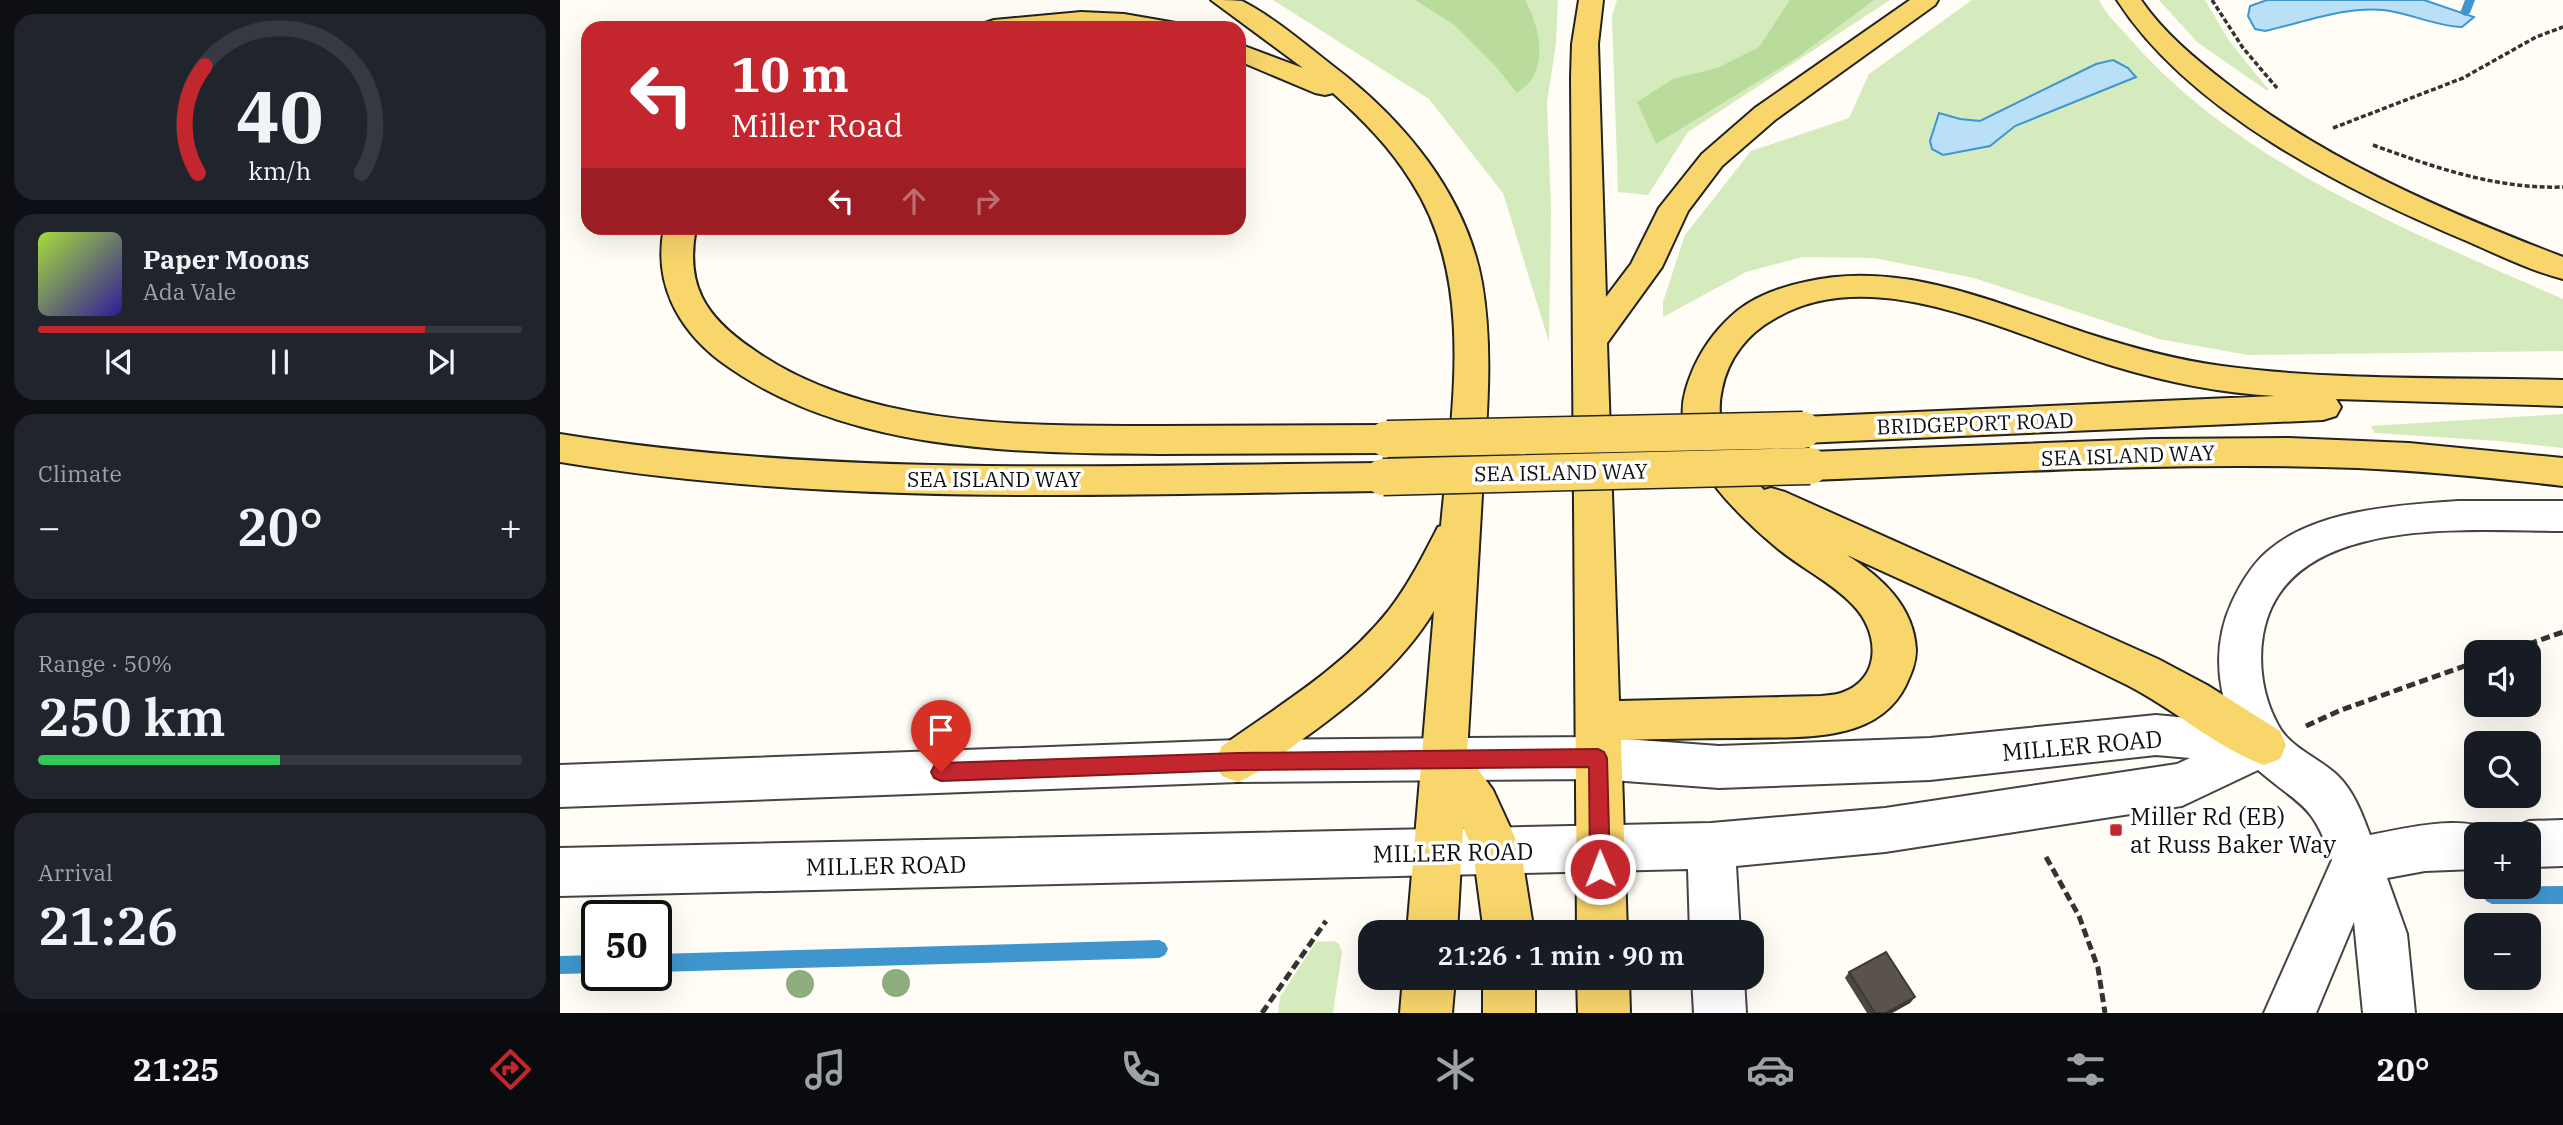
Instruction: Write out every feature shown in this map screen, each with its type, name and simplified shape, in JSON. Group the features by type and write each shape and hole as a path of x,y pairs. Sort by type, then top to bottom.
{"main road":[{"path":"1223,0 1302,52 1360,101 1398,138 1428,181 1452,231 1463,270 1469,307 1470,349 1433,920"},
{"path":"1591,0 1585,66 1601,920"},
{"path":"1591,341 1646,267 1658,235 1674,208 1712,160 1765,114 1926,0"},
{"path":"2129,0 2171,51 2221,94 2275,131 2324,160 2435,216 2563,269"},
{"path":"1057,21 1118,21"},
{"path":"1246,55 1360,101"},
{"name":"BRIDGEPORT ROAD","path":"678,235 676,271 683,299 702,327 730,354 766,376 809,397 925,426 996,435 1064,440 1387,439 1803,430 2143,417 2563,393"},
{"path":"1597,739 1821,716 1854,709 1879,693 1893,671 1896,646 1888,616 1867,591 1802,546 1770,519 1712,453 1701,420 1703,392 1712,363 1728,337 1749,316 1779,300 1845,285 1881,285 1919,291 2148,364 2204,376 2322,386 2563,393"},
{"name":"SEA ISLAND WAY","path":"560,448 668,465 824,477 1004,480 1383,477 2249,452 2434,458 2563,472"},
{"path":"1741,488 2122,662 2192,699 2264,745"},
{"path":"1238,761 1364,667 1398,631 1423,595 1461,516"},
{"path":"1445,760 1477,805 1497,851 1507,920"},
{"path":"1426,1013 1428,990"},
{"path":"1509,990 1509,1013"},
{"path":"1603,990 1604,1013"}],"street":[{"path":"2389,1013 2381,932 2344,828 2327,796 2264,745 2245,695 2238,661 2242,628 2253,600 2269,575 2287,557 2341,532 2378,524 2441,518 2563,516"},
{"name":"MILLER ROAD","path":"560,786 1238,761 1445,760 1597,739 1719,767 1930,759 2156,735 2264,745"},
{"name":"MILLER ROAD","path":"560,872 1712,846 1885,830 2182,785 2264,745"},
{"path":"2541,844 2563,843"},
{"path":"1712,846 1715,920"},
{"path":"2356,861 2425,848 2464,846"},
{"path":"2290,1013 2356,861"},
{"path":"1719,990 1720,1013"}],"path":[{"path":"2212,0 2243,48 2282,94"},
{"path":"2342,133 2330,129 2463,78 2536,37 2563,27"},
{"path":"2367,142 2441,170 2496,184 2522,188 2563,187"},
{"path":"2540,640 2563,632"},
{"path":"2264,745 2341,710 2464,666"},
{"path":"2046,857 2079,916 2098,968 2105,1013"},
{"path":"1262,1013 1326,921"}],"green space":[{"path":"1273,0 1558,0 1556,43 1547,102 1551,209 1549,342 1503,193 1429,99"},
{"path":"1415,0 1525,0 1536,28 1539,48 1537,68 1532,79 1517,93 1497,68 1453,24"},
{"path":"1617,0 1890,0 1688,132 1648,195 1618,192 1612,16"},
{"path":"1790,0 1874,0 1798,57 1656,144 1637,102 1673,79 1717,68 1759,47"},
{"path":"1972,0 2099,0 2114,21 2175,85 2224,124 2277,160 2391,221 2563,299 2563,351 2248,355 2159,339 1974,278 1874,258 1803,257 1746,272 1663,317 1663,302 1685,235 1751,151 1849,118 1869,74"},
{"path":"2159,0 2205,0 2230,42 2269,90 2197,42"},
{"path":"2563,414 2563,448 2375,433 2371,426"},
{"path":"1334,941 1339,944 1342,952 1333,1013 1278,1013 1280,997 1316,942"}],"water":[{"path":"2267,0 2424,0 2474,17 2462,27 2369,9 2339,13 2265,31 2255,29 2248,16 2250,6"},
{"path":"2113,60 2128,68 2136,77 2015,126 1990,146 1943,155 1932,149 1930,141 1939,113 1980,121 2096,64"}],"building":[{"path":"1886,952 1915,997 1886,1013 1875,1013 1849,972"}],"waterway":[{"path":"2465,13 2470,0"},
{"path":"2541,895 2563,895"},
{"path":"672,963 1159,949"},
{"path":"560,965 581,964"}],"place":[{"name":"Miller Rd (EB) at Russ Baker Way","path":"2116,830"}],"route":[{"path":"941,772 1238,761 1598,758 1600,869"}]}
